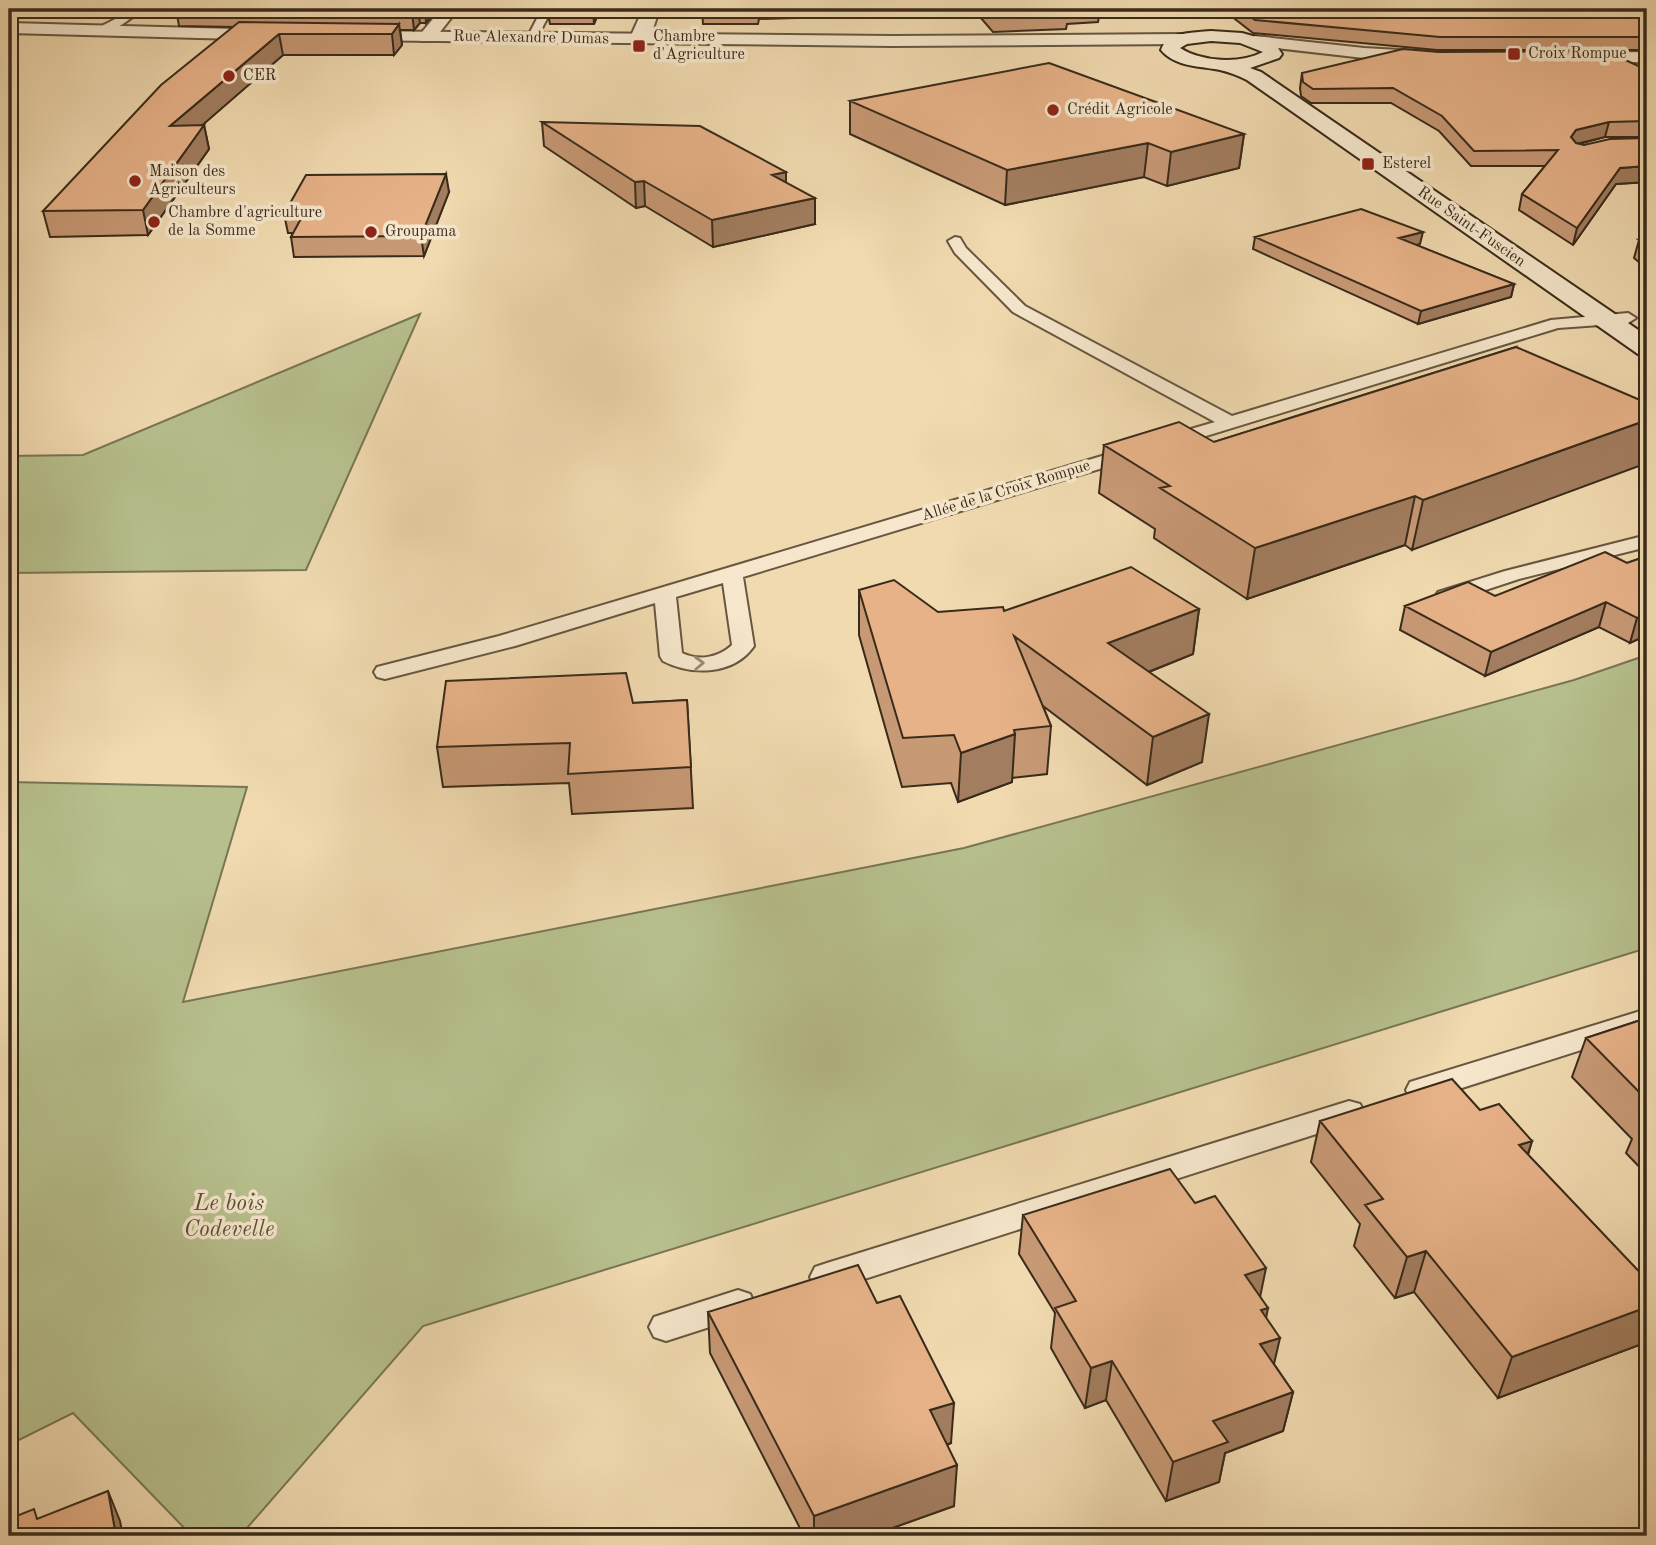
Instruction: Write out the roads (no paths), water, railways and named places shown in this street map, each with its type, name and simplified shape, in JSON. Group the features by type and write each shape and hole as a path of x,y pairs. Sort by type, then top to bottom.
{"street":[{"path":"427,37 450,9"},
{"path":"639,38 651,9"},
{"path":"665,39 670,21"},
{"path":"9,28 291,35"},
{"name":"Rue Alexandre Dumas","path":"332,35 1054,41 1190,36"},
{"path":"1364,53 1267,58 1223,64 1198,61 1190,36 1364,53 1450,58"},
{"name":"Rue Saint-Fuscien","path":"1248,40 1272,49 1273,54 1267,58 1275,75 1315,106 1617,319 1647,348"},
{"path":"1555,58 1647,57"},
{"path":"1609,58 1647,78"},
{"name":"Rue Saint-Fuscien","path":"1223,64 1254,76 1617,319 1647,331"}],"lane":[{"path":"9,13 29,13 38,9"},
{"path":"95,32 129,16 135,9"},
{"path":"536,38 534,34 547,9"},
{"path":"955,241 960,250 1019,309 1231,423"},
{"name":"Allée de la Croix Rompue","path":"385,672 507,641 1557,323 1617,319"},
{"path":"1478,348 1502,359"},
{"path":"1422,604 1512,575 1647,541"},
{"path":"665,593 671,656 682,663 701,664 730,660 743,646 732,573"},
{"path":"666,1327 1647,1018"}],"place":[{"name":"Chambre d'Agriculture","path":"639,46"},
{"name":"Croix Rompue","path":"1514,54"},
{"name":"CER","path":"229,76"},
{"name":"Crédit Agricole","path":"1053,110"},
{"name":"Esterel","path":"1368,164"},
{"name":"Maison des Agriculteurs","path":"135,181"},
{"name":"Chambre d'agriculture de la Somme","path":"154,222"},
{"name":"Groupama","path":"371,232"}],"park label":[{"name":"Le bois Codevelle","path":"229,1216"}]}
